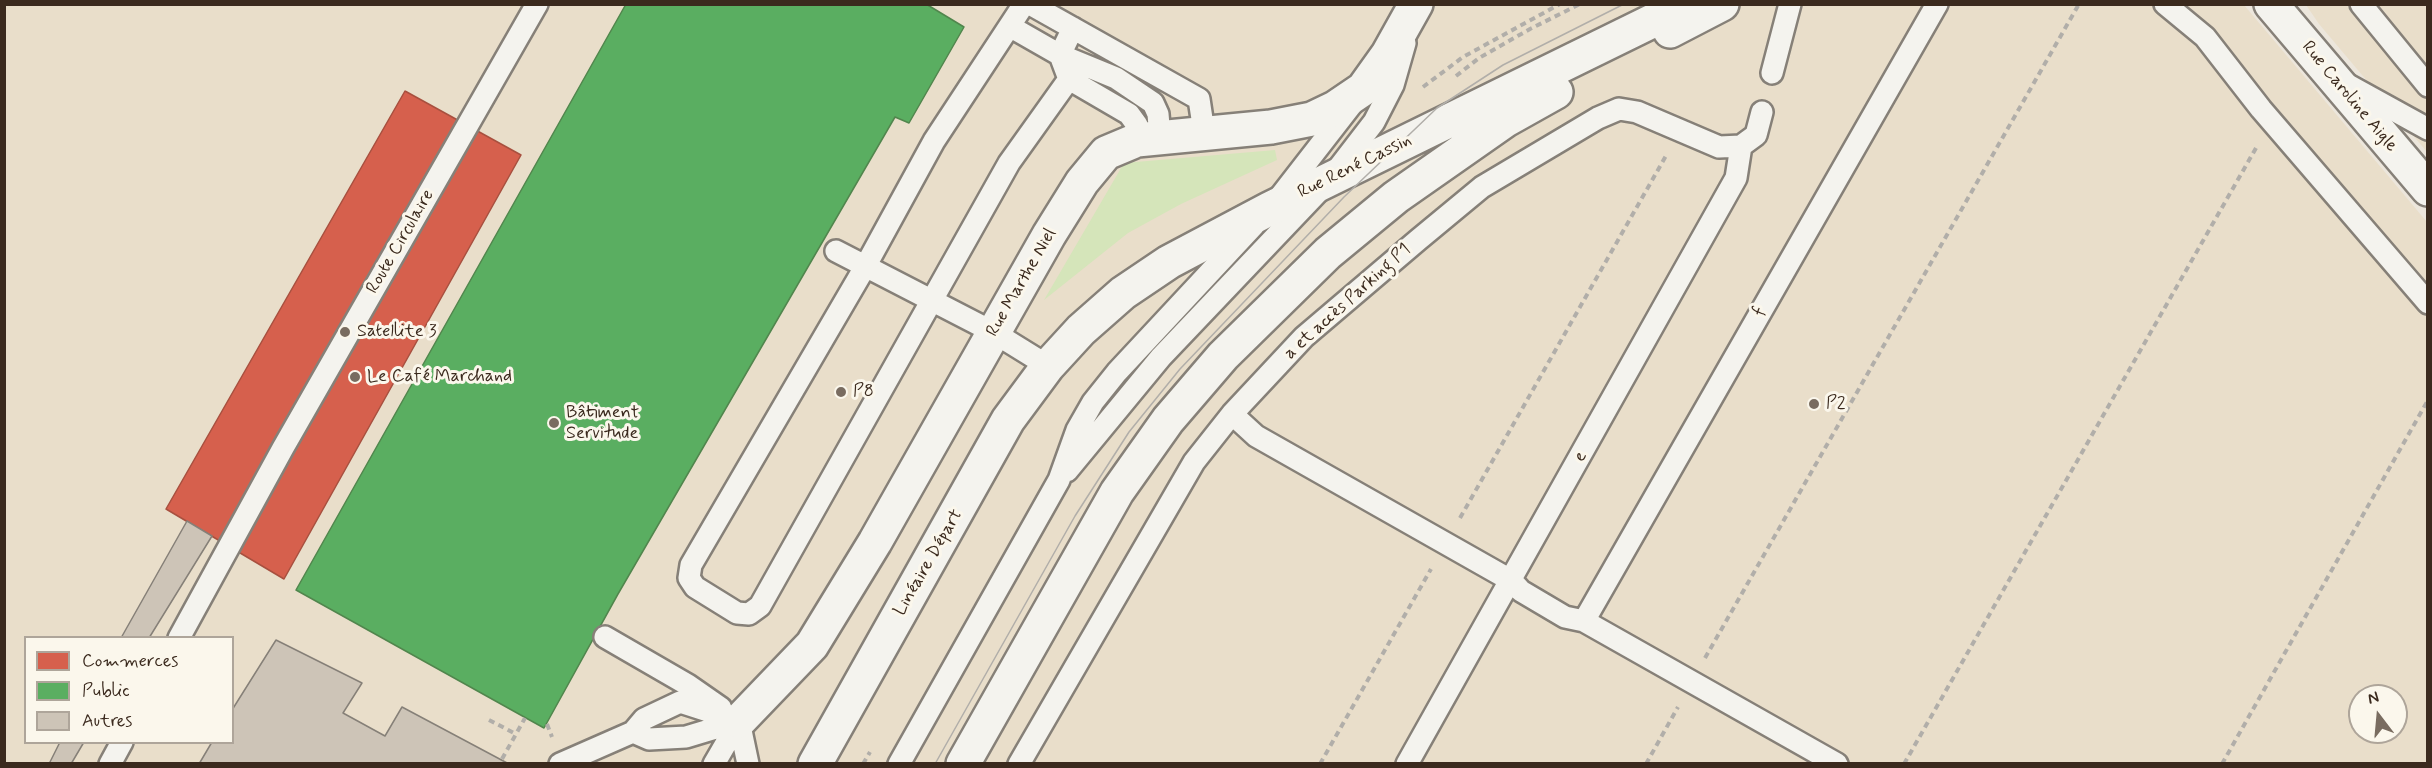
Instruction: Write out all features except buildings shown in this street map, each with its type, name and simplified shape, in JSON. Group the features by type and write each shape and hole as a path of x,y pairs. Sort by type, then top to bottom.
{"street":[{"name":"Rue Marthe Niel","path":"739,721 812,645 875,542 993,332 1082,182 1106,153 1149,139 1271,127 1312,119 1335,108 1363,89 1388,54 1416,4"},
{"name":"Rue René Cassin","path":"1048,366 1080,330 1139,280 1269,209 1687,4"},
{"path":"963,764 1075,564 1144,451 1223,356 1273,304 1368,219 1467,146 1535,104 1722,4"},
{"name":"Rue Caroline Aigle","path":"2271,4 2427,189"},
{"name":"Linéaire Départ","path":"815,764 1008,420 1048,366"}],"lane":[{"name":"Route Circulaire","path":"180,636 283,448 537,4"},
{"path":"1024,4 934,141 865,267 691,565 689,578 695,587 738,613 749,614 760,606 1009,163 1069,79"},
{"path":"1030,4 1199,99 1204,132"},
{"path":"1059,480 1161,357 1330,179 1374,122 1393,85 1416,4"},
{"path":"1772,73 1790,4"},
{"name":"f","path":"1584,621 1937,4"},
{"path":"2165,4 2205,37 2272,121 2427,303"},
{"path":"2361,4 2427,86"},
{"path":"1011,27 1060,56 1116,78 1153,103 1158,114 1149,139 1129,114 1069,79 1060,56 1073,28"},
{"path":"2332,76 2427,129"},
{"path":"899,764 1059,480 1077,429 1093,402 1132,356 1302,171 1363,89"},
{"name":"a et accès Parking P1","path":"1019,764 1194,462 1232,414 1304,337 1482,187 1598,118 1619,110 1637,112 1719,147 1741,146"},
{"path":"1741,146 1756,135 1762,112"},
{"name":"e","path":"1407,764 1512,581 1736,178 1741,146"},
{"path":"836,251 993,332 1048,366"},
{"path":"1232,414 1256,436 1512,581 1521,591 1565,617 1584,621 1837,764"},
{"path":"604,637 688,685 739,721 748,764"},
{"path":"560,764 633,732 644,719 680,702 739,721"},
{"path":"633,732 649,739 686,737 739,721"},
{"path":"714,764 739,721"},
{"path":"110,764 121,744"}],"path":[{"path":"1646,764 2079,4"},
{"path":"1904,764 2272,121"},
{"path":"1320,764 1680,132"},
{"path":"2222,764 2427,400"},
{"path":"502,759 525,718"},
{"path":"489,720 516,734"}],"shaded area":[{"path":"4,5 2244,5 2427,222 2427,763 5,763"},
{"path":"2306,5 2427,5 2427,152 2319,24"}],"green space":[{"path":"1275,150 1277,160 1181,204 1128,233 1044,300 1124,163"}],"tram line":[{"path":"935,764 1075,516 1129,432 1180,369 1344,197 1437,108 1503,65 1624,4"}],"place":[{"name":"Satellite 3","path":"345,332"},
{"name":"Le Café Marchand","path":"355,377"},
{"name":"P8","path":"841,392"},
{"name":"P2","path":"1814,404"},
{"name":"Bâtiment Servitude","path":"554,423"}]}
